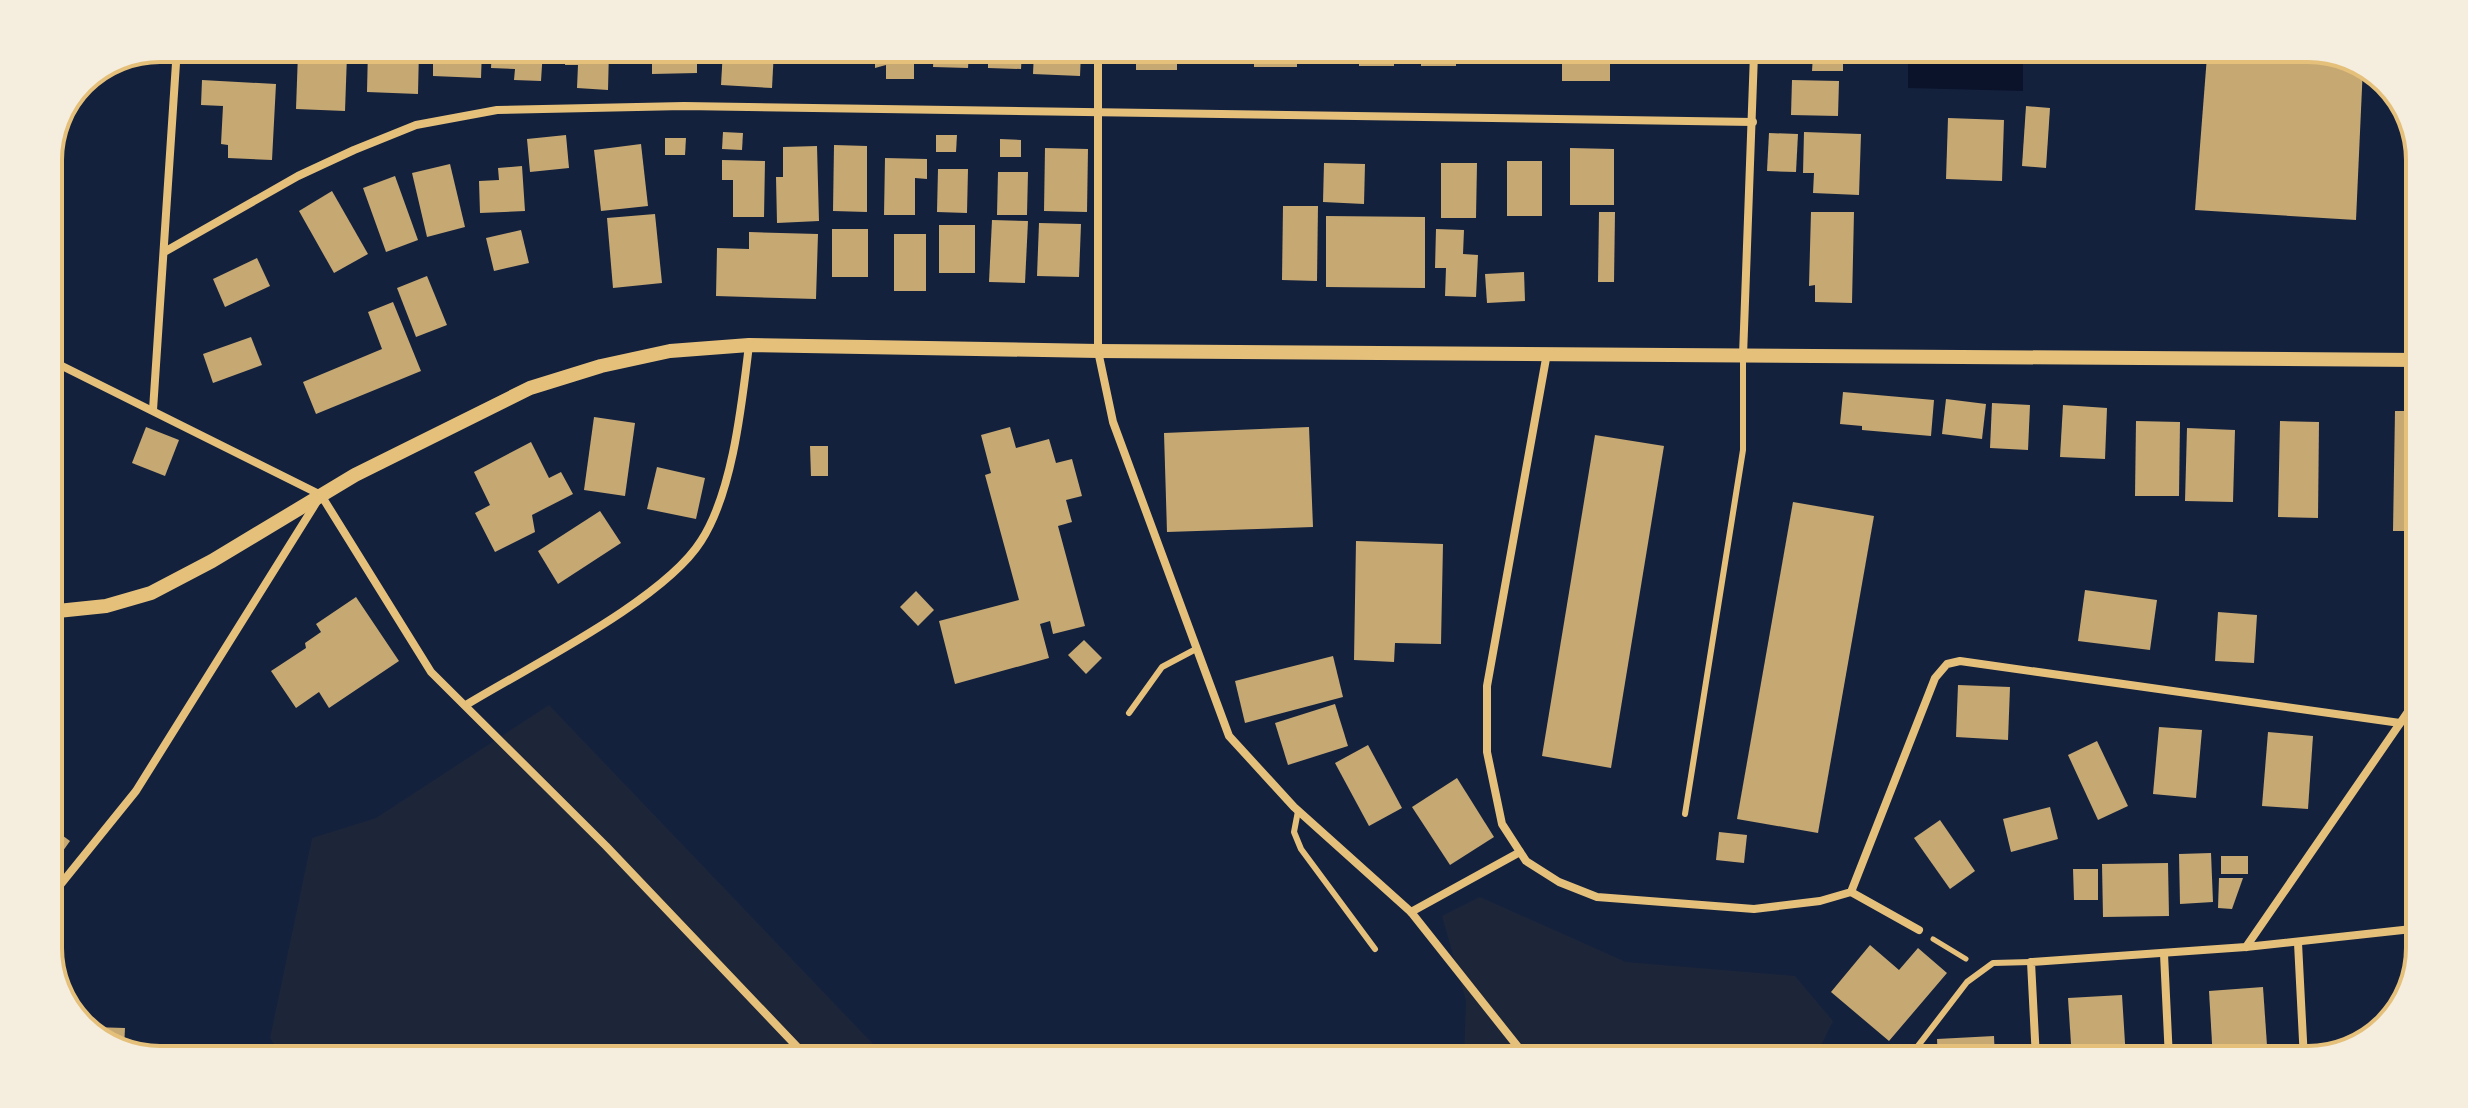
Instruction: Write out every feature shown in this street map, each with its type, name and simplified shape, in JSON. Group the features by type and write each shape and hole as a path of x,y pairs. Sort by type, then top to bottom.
{"street":[{"path":"153,410 176,62"},
{"path":"1098,62 1098,351 1113,422 1229,736 1298,811 1411,912 1517,1046"},
{"path":"1743,356 1754,62"},
{"path":"166,251 298,176 354,150 416,125 497,110 684,106 1753,122"},
{"path":"466,705 648,594 701,541 717,505 738,430 749,345"},
{"path":"62,611 106,606 151,593 212,561 321,495 530,388 601,366 670,351 749,345 1098,351 2406,360"},
{"path":"1547,353 1487,686 1487,752 1502,824 1520,852 1526,861 1559,882 1597,897 1754,909 1820,901 1851,892 1919,930"},
{"path":"62,366 321,495 431,672 796,1046"},
{"path":"62,883 136,791 321,495"},
{"path":"1851,892 1935,678 1947,664 1960,661 2400,723"},
{"path":"2246,947 2406,714"},
{"path":"1411,912 1520,852"},
{"path":"2035,1046 2031,962 2298,943 2406,930"},
{"path":"2298,943 2303,1046"},
{"path":"2164,954 2168,1046"}],"lane":[{"path":"1685,814 1743,450 1743,356"},
{"path":"1129,713 1162,667 1196,649"},
{"path":"1298,811 1294,832 1301,849 1375,949"},
{"path":"1917,1046 1967,982 1993,963 2031,962"}],"path":[{"path":"1919,930 1983,971"}],"shaded area":[{"path":"1908,62 2023,62 2023,91 1908,88"},
{"path":"549,705 875,1046 275,1046 270,1038 312,838 376,818"},
{"path":"1480,897 1626,962 1795,976 1833,1021 1821,1046 1464,1046 1466,1001 1442,916"}],"building":[{"path":"298,62 347,62 345,111 296,109"},
{"path":"368,62 419,62 418,94 367,92"},
{"path":"433,62 482,62 481,78 433,76"},
{"path":"491,62 542,62 541,81 514,80 515,69 491,68"},
{"path":"565,62 609,62 608,90 577,88 578,65 565,65"},
{"path":"652,62 697,62 697,73 652,74"},
{"path":"722,62 773,62 772,88 721,85"},
{"path":"875,62 914,62 914,79 886,79 886,65 875,68"},
{"path":"933,62 968,62 968,68 933,67"},
{"path":"988,62 1021,62 1021,69 988,68"},
{"path":"1034,62 1081,62 1080,76 1033,74"},
{"path":"1136,62 1177,62 1177,70 1136,70"},
{"path":"1191,62 1234,62 1234,63"},
{"path":"1254,62 1297,62 1297,67 1254,67"},
{"path":"1359,62 1394,62 1394,66 1359,66"},
{"path":"1421,62 1456,62 1456,66 1421,66"},
{"path":"1562,62 1610,62 1610,81 1562,81"},
{"path":"1813,62 1843,62 1843,71 1812,71"},
{"path":"2207,62 2327,64 2362,78 2356,220 2195,210"},
{"path":"202,80 276,84 272,160 228,158 228,145 221,144 223,106 201,105"},
{"path":"1792,80 1839,81 1838,116 1791,115"},
{"path":"2026,106 2050,108 2046,168 2022,166"},
{"path":"1948,118 2004,120 2002,181 1946,179"},
{"path":"723,132 743,133 742,150 722,149"},
{"path":"1804,132 1861,134 1859,195 1813,193 1814,173 1803,173"},
{"path":"1769,133 1798,134 1796,172 1767,171"},
{"path":"566,135 569,168 530,172 527,139"},
{"path":"936,135 957,135 956,152 936,152"},
{"path":"665,138 686,138 685,155 665,155"},
{"path":"1000,139 1021,140 1021,157 1000,157"},
{"path":"641,144 648,206 601,211 594,150"},
{"path":"834,145 867,146 867,212 833,211"},
{"path":"817,146 819,221 777,223 776,177 783,177 783,147"},
{"path":"1045,148 1088,149 1087,212 1044,211"},
{"path":"1570,148 1614,149 1614,205 1570,205"},
{"path":"885,158 927,159 927,179 915,178 915,215 884,215"},
{"path":"722,160 765,161 764,217 733,217 733,180 722,180"},
{"path":"1507,161 1542,161 1542,216 1507,216"},
{"path":"1324,163 1365,164 1364,204 1323,202"},
{"path":"1441,163 1477,163 1476,218 1441,218"},
{"path":"450,164 465,227 427,237 412,173"},
{"path":"522,166 525,211 480,213 479,181 499,180 498,168"},
{"path":"938,169 968,169 967,213 937,212"},
{"path":"998,172 1028,172 1027,215 997,215"},
{"path":"395,176 418,240 386,252 363,188"},
{"path":"332,191 368,254 334,273 299,211"},
{"path":"1283,206 1318,206 1317,281 1282,280"},
{"path":"1599,212 1615,212 1614,282 1598,282"},
{"path":"1811,212 1854,212 1852,303 1815,302 1815,285 1809,286"},
{"path":"655,214 662,283 613,288 607,218"},
{"path":"1326,216 1425,217 1425,288 1326,287"},
{"path":"992,220 1028,221 1025,283 989,282"},
{"path":"1039,223 1081,224 1079,277 1037,276"},
{"path":"939,225 975,225 975,273 939,273"},
{"path":"832,229 868,229 868,277 832,277"},
{"path":"1436,229 1464,230 1463,254 1478,255 1476,297 1445,296 1446,268 1435,268"},
{"path":"521,230 529,263 494,271 486,238"},
{"path":"749,232 818,234 816,299 716,296 717,248 749,249"},
{"path":"894,234 926,234 926,291 894,291"},
{"path":"257,258 270,286 225,307 213,279"},
{"path":"1524,272 1525,301 1487,303 1485,274"},
{"path":"427,276 447,325 416,337 397,288"},
{"path":"393,302 421,371 316,414 303,382 382,349 368,312"},
{"path":"251,337 262,365 213,383 203,354"},
{"path":"1843,392 1934,400 1931,436 1862,430 1862,426 1840,424"},
{"path":"1946,399 1986,404 1982,439 1942,434"},
{"path":"1992,403 2030,405 2028,450 1990,448"},
{"path":"2063,405 2107,408 2105,459 2060,457"},
{"path":"2395,411 2406,411 2406,531 2393,531"},
{"path":"594,417 635,423 625,496 584,490"},
{"path":"2136,421 2180,422 2179,496 2135,496"},
{"path":"2280,421 2319,422 2318,518 2278,517"},
{"path":"146,427 179,440 165,476 132,463"},
{"path":"1010,427 1016,448 1049,439 1056,463 1072,459 1082,496 1066,500 1072,522 1058,526 1085,626 1053,634 1050,621 1040,624 1049,658 955,684 939,621 1019,600 985,475 991,473 981,435"},
{"path":"1309,427 1313,527 1167,532 1164,433"},
{"path":"2187,428 2235,430 2233,502 2185,501"},
{"path":"1595,435 1664,446 1611,768 1542,756"},
{"path":"531,442 549,478 561,472 573,494 532,515 535,532 495,552 475,513 490,505 474,472"},
{"path":"810,446 828,446 828,476 811,476"},
{"path":"657,467 705,478 696,519 647,509"},
{"path":"1793,502 1874,516 1818,833 1737,819"},
{"path":"600,511 621,543 558,584 538,551"},
{"path":"1356,541 1443,544 1441,644 1395,643 1394,662 1354,660"},
{"path":"2085,590 2157,600 2150,650 2078,641"},
{"path":"916,591 934,610 918,626 900,607"},
{"path":"356,597 399,661 329,708 319,692 296,708 271,671 306,648 305,643 321,632 316,624"},
{"path":"2218,612 2257,615 2254,663 2215,661"},
{"path":"1084,640 1102,658 1086,674 1068,655"},
{"path":"1333,656 1343,697 1245,723 1235,681"},
{"path":"1958,685 2010,687 2008,740 1956,737"},
{"path":"1335,704 1348,746 1288,765 1275,723"},
{"path":"2159,727 2202,730 2196,798 2153,794"},
{"path":"2268,732 2313,736 2308,809 2262,806"},
{"path":"2097,741 2128,806 2098,820 2068,755"},
{"path":"1368,745 1402,808 1369,826 1335,763"},
{"path":"1457,778 1494,837 1450,865 1412,807"},
{"path":"2050,807 2058,839 2011,852 2003,819"},
{"path":"1940,820 1975,871 1950,889 1914,838"},
{"path":"1719,832 1747,835 1744,863 1716,860"},
{"path":"62,835 70,841 62,852"},
{"path":"2211,853 2213,902 2180,904 2179,854"},
{"path":"2221,856 2248,856 2248,874 2221,874"},
{"path":"2168,863 2169,916 2103,917 2102,864"},
{"path":"2073,869 2098,869 2098,900 2074,900"},
{"path":"2219,878 2243,878 2232,909 2218,908"},
{"path":"1870,945 1899,970 1918,948 1947,973 1889,1041 1831,992"},
{"path":"2263,987 2267,1046 2212,1046 2209,991"},
{"path":"2122,995 2125,1046 2071,1046 2068,998"},
{"path":"102,1027 125,1028 124,1039"},
{"path":"1994,1036 1994,1046 1937,1046 1937,1039"}]}
